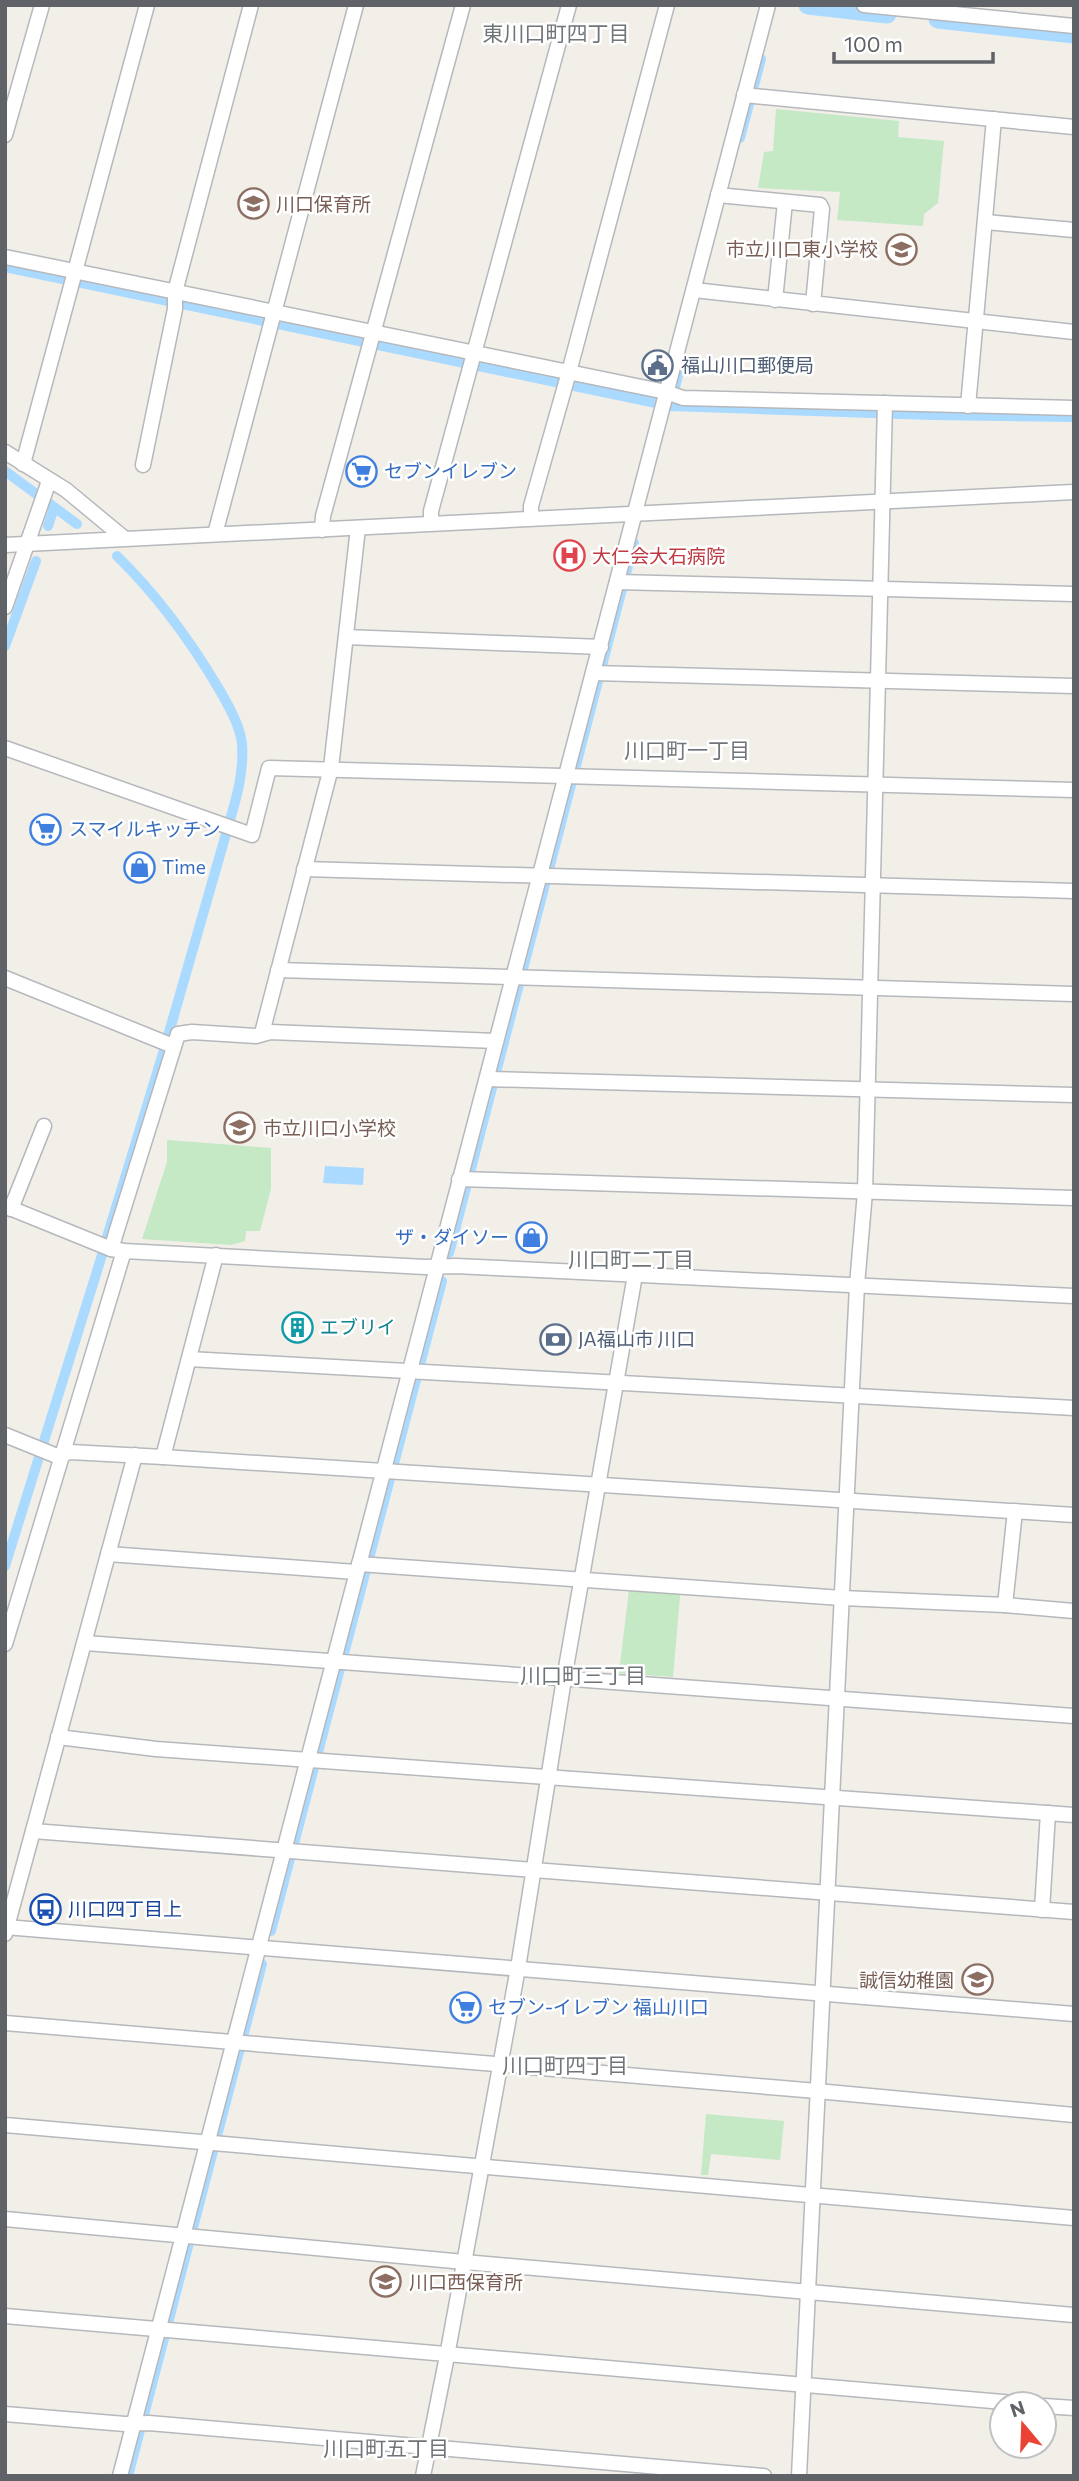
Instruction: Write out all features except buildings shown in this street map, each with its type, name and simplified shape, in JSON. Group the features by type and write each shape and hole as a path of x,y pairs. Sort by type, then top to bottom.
{"street":[{"path":"5,135 42,5"},
{"path":"23,464 147,5"},
{"path":"143,465 175,299 251,5"},
{"path":"215,534 356,5"},
{"path":"322,530 323,516 463,5"},
{"path":"431,523 431,511 569,5"},
{"path":"531,518 531,506 667,5"},
{"path":"120,2476 768,5"},
{"path":"863,5 1074,26"},
{"path":"744,94 1074,127"},
{"path":"968,406 994,119"},
{"path":"718,195 820,205 822,209 813,304"},
{"path":"775,300 785,202"},
{"path":"986,222 1074,230"},
{"path":"5,257 73,278 665,399 1074,408"},
{"path":"694,290 1074,332"},
{"path":"799,2476 857,1285 865,1192 885,403"},
{"path":"5,452 66,490 124,538"},
{"path":"5,607 49,481"},
{"path":"5,545 1074,492"},
{"path":"261,1033 331,768 358,528"},
{"path":"617,582 1074,594"},
{"path":"346,637 601,647"},
{"path":"593,673 1074,686"},
{"path":"5,748 252,835 270,768 1074,790"},
{"path":"304,869 1074,891"},
{"path":"278,970 1074,993"},
{"path":"5,978 173,1046"},
{"path":"5,1644 63,1454 178,1034 256,1036 270,1032 496,1041"},
{"path":"487,1079 1074,1095"},
{"path":"44,1126 8,1207 118,1250 1074,1296"},
{"path":"459,1179 1074,1198"},
{"path":"163,1457 216,1255"},
{"path":"423,2476 518,1968 564,1679 635,1275"},
{"path":"189,1360 1074,1408"},
{"path":"5,1436 57,1456 70,1451 1074,1515"},
{"path":"135,1455 6,1929 1074,2014"},
{"path":"1005,1605 1015,1511"},
{"path":"108,1554 1074,1611"},
{"path":"85,1643 1074,1716"},
{"path":"58,1737 104,1745 1074,1815"},
{"path":"1042,1910 1048,1813"},
{"path":"33,1831 1074,1912"},
{"path":"5,2023 1074,2115"},
{"path":"5,2125 1074,2218"},
{"path":"5,2219 1074,2315"},
{"path":"5,2316 988,2401"},
{"path":"5,2414 764,2476"}],"green space":[{"path":"776,109 899,121 898,137 944,141 938,203 924,214 923,226 837,220 840,192 758,188 764,152 773,151"},
{"path":"167,1140 271,1148 271,1189 260,1231 246,1231 245,1241 231,1245 142,1239 167,1162"},
{"path":"630,1581 681,1585 673,1677 619,1673"},
{"path":"706,2114 784,2121 780,2160 711,2154 708,2175 701,2175"}],"water":[{"path":"325,1166 364,1168 363,1185 323,1183"}],"waterway":[{"path":"808,5 887,14"},
{"path":"938,19 1074,34"},
{"path":"740,138 761,59"},
{"path":"5,267 670,406 1074,417"},
{"path":"672,399 682,360"},
{"path":"5,471 77,524"},
{"path":"48,526 54,508"},
{"path":"449,1253 634,543"},
{"path":"117,556 160,603 185,636 219,689 236,722 241,737 242,764 229,823"},
{"path":"5,646 36,561"},
{"path":"168,1036 226,834"},
{"path":"107,1237 164,1050"},
{"path":"5,1566 102,1255"},
{"path":"271,1931 442,1281"},
{"path":"128,2476 262,1964"}],"place":[{"name":"川口保育所","path":"253,204"},
{"name":"市立川口東小学校","path":"901,249"},
{"name":"福山川口郵便局","path":"658,365"},
{"name":"セブンイレブン","path":"361,471"},
{"name":"大仁会大石病院","path":"569,556"},
{"name":"スマイルキッチン","path":"46,829"},
{"name":"Time","path":"139,867"},
{"name":"市立川口小学校","path":"240,1128"},
{"name":"ザ・ダイソー","path":"532,1237"},
{"name":"エブリイ","path":"297,1327"},
{"name":"JA福山市 川口","path":"555,1339"},
{"name":"川口四丁目上","path":"45,1909"},
{"name":"誠信幼稚園","path":"977,1980"},
{"name":"セブン-イレブン 福山川口","path":"465,2007"},
{"name":"川口西保育所","path":"386,2282"}],"district":[{"name":"東川口町四丁目","path":"556,34"},
{"name":"川口町一丁目","path":"687,751"},
{"name":"川口町二丁目","path":"631,1260"},
{"name":"川口町三丁目","path":"583,1676"},
{"name":"川口町四丁目","path":"565,2066"},
{"name":"川口町五丁目","path":"386,2449"}]}
